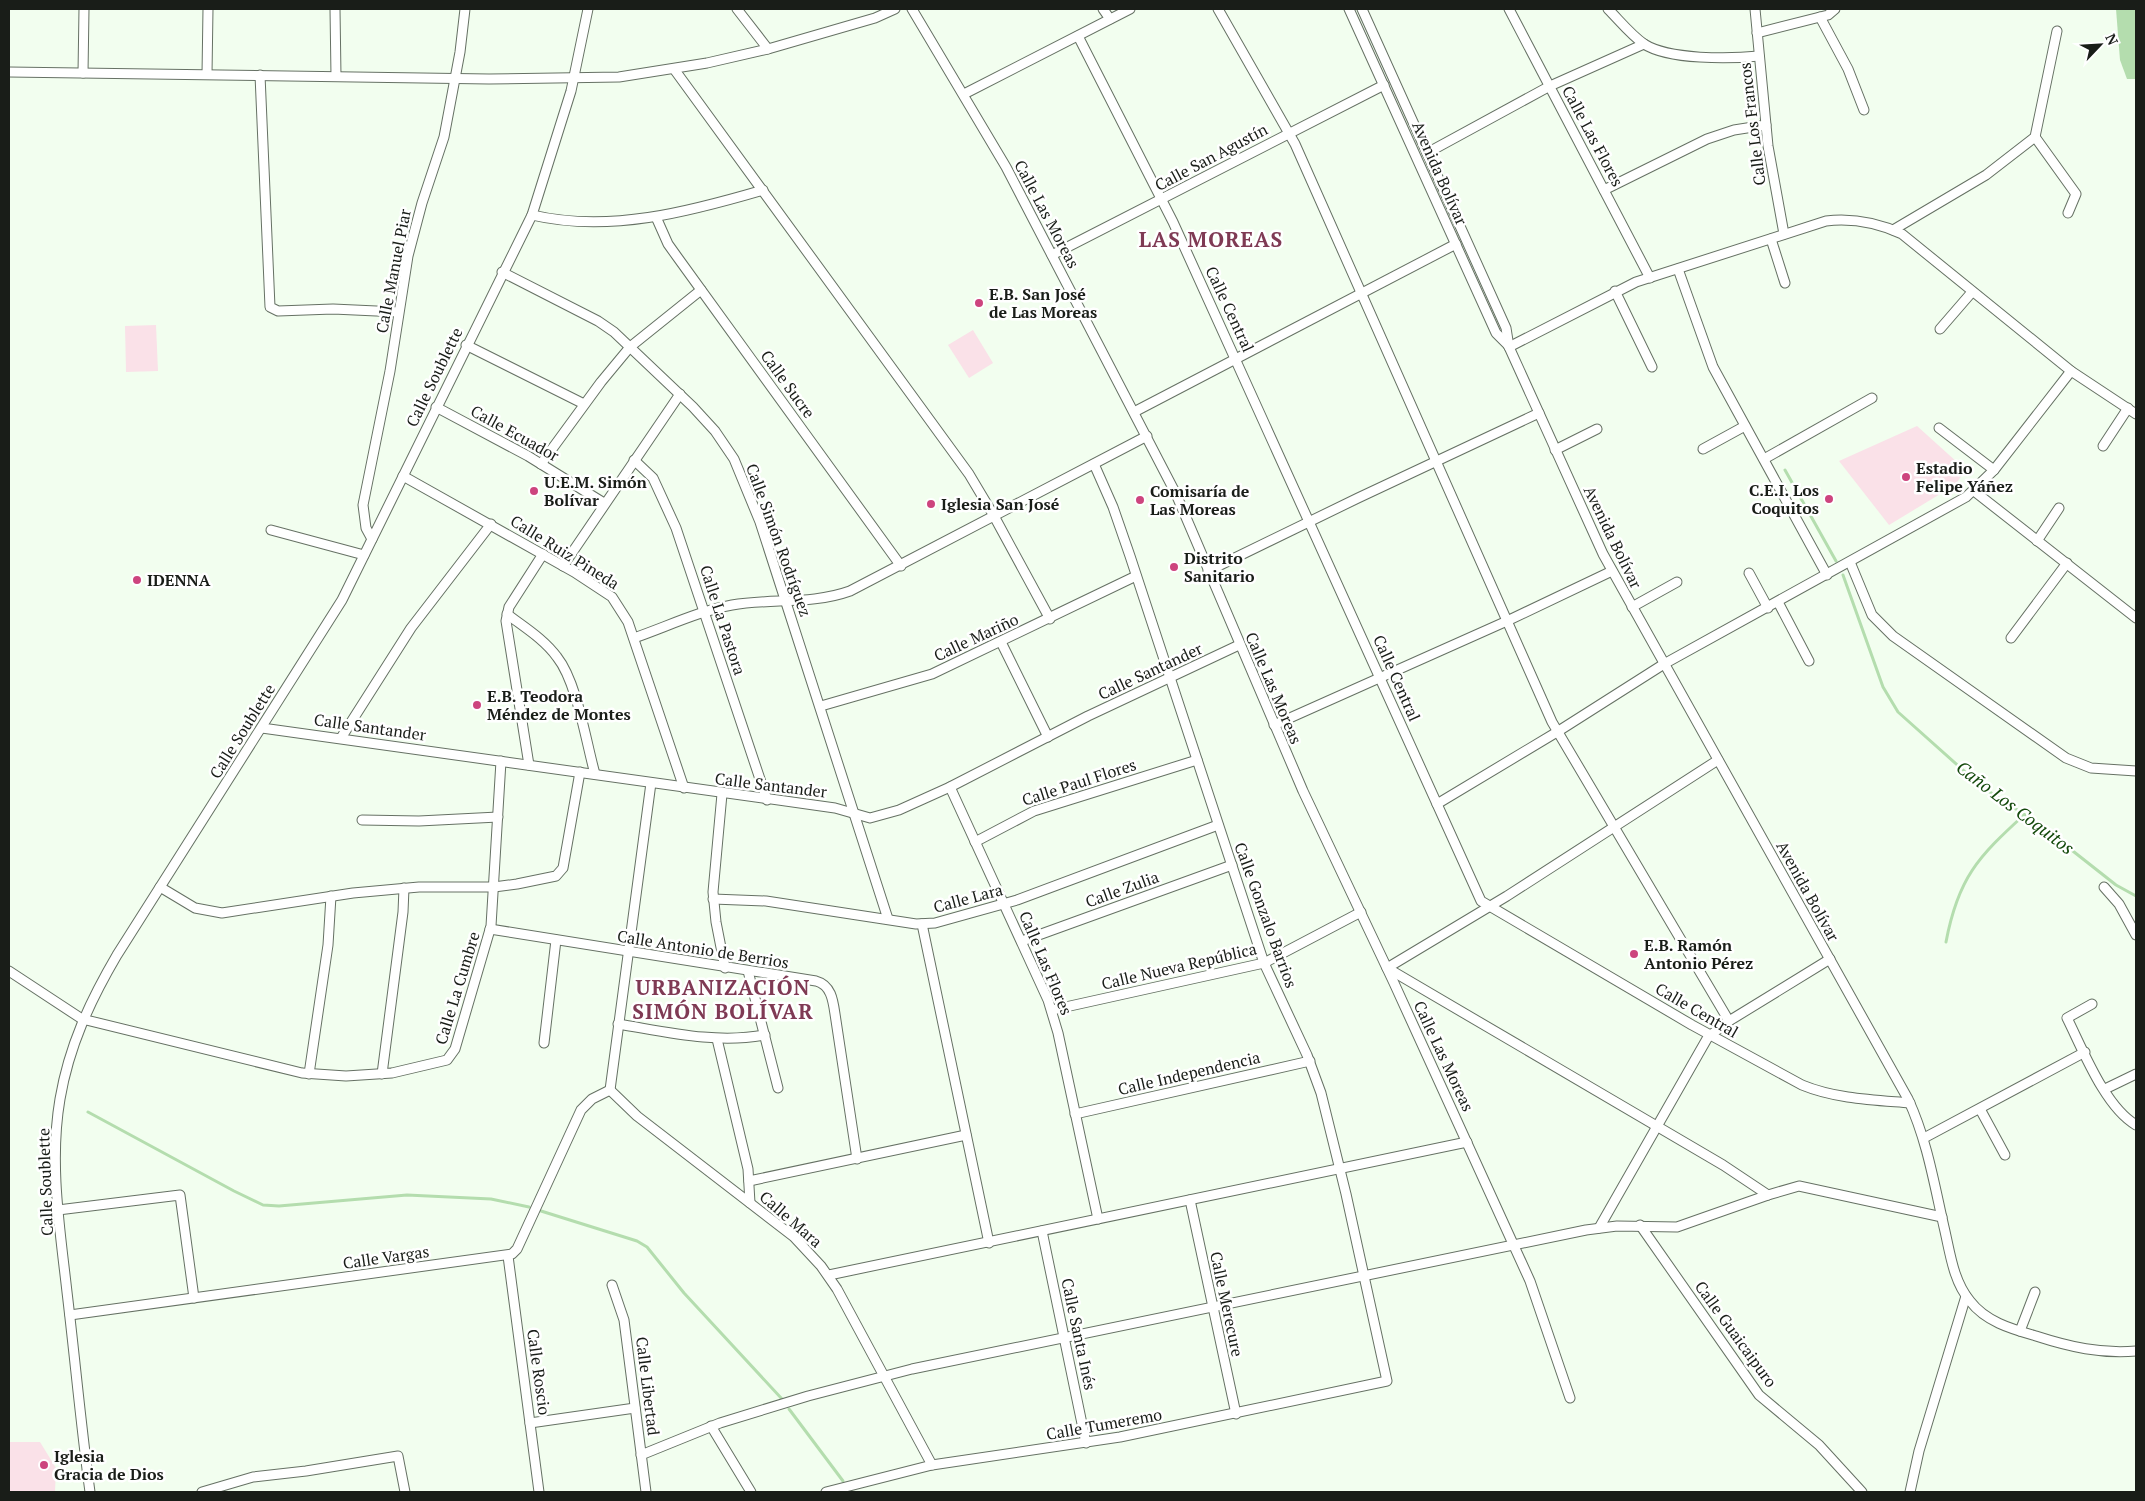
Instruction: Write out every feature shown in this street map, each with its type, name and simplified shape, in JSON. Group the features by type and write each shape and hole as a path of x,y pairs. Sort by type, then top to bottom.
{"street":[{"path":"84,9 84,73"},
{"path":"207,74 208,9"},
{"path":"335,9 336,76"},
{"name":"Calle Manuel Piar","path":"372,539 366,528 363,505 390,371 408,256 422,203 444,138 465,9"},
{"name":"Calle Soublette","path":"90,1492 58,1210 56,1165 56,1128 72,1046 82,1019 116,955 322,634 364,556 466,345 532,215 574,79 588,9"},
{"path":"737,9 768,49"},
{"path":"9,72 574,79 619,77 674,69 768,49 874,18 895,9"},
{"name":"Calle Las Moreas","path":"912,9 964,94 1052,255 1176,494 1274,725 1515,1246 1538,1304 1570,1398"},
{"path":"1103,9 1110,19"},
{"path":"964,94 1130,9"},
{"path":"1218,9 1289,133 1557,732 1729,1021"},
{"name":"Avenida Bolívar","path":"1349,9 1496,333 1509,347"},
{"name":"Avenida Bolívar","path":"1362,9 1506,328 1509,347 1589,527 1910,1103 1924,1138 1954,1268 1966,1296 1986,1316 2020,1331 2087,1350 2118,1353 2136,1351"},
{"name":"Calle Las Flores","path":"1509,9 1650,278"},
{"path":"1608,9 1644,44 1673,53 1704,58 1719,59 1759,56"},
{"name":"Calle Los Francos","path":"1755,9 1766,125 1784,234"},
{"path":"1757,33 1828,15 1836,9"},
{"path":"1820,17 1848,69 1864,110"},
{"path":"1893,230 1986,175 2034,137 2057,31"},
{"name":"Calle Central","path":"1078,36 1162,200 1236,358 1479,898 1488,907 1710,1035 1809,1088 1864,1099 1910,1103"},
{"path":"1428,153 1550,86 1644,44"},
{"path":"674,69 941,435 994,516 1050,618"},
{"path":"260,74 270,307 278,311 333,309 398,312"},
{"name":"Calle San Agustín","path":"1052,255 1384,84"},
{"path":"1604,190 1707,139 1734,130 1766,125"},
{"path":"2034,137 2076,194 2068,214"},
{"path":"532,215 563,221 622,220 656,217 676,214 763,190"},
{"name":"Calle Sucre","path":"656,217 668,244 902,566"},
{"path":"1509,347 1615,292 1650,278 1784,234 1838,220 1870,223 1893,230 1920,249 2071,371 2136,414"},
{"path":"1771,239 1784,283"},
{"path":"1134,412 1456,244"},
{"path":"1678,269 1708,354 1745,426 1827,575"},
{"name":"Calle Simón Rodríguez","path":"502,272 598,321 614,332 680,394 715,431 734,459 760,522 821,706 888,919"},
{"path":"541,464 584,404 630,347 701,290"},
{"path":"1615,292 1652,367"},
{"path":"1940,329 1972,292"},
{"path":"466,345 584,404"},
{"path":"1437,804 1557,732 1664,664 1939,514 1974,491 1994,470 2071,371"},
{"path":"564,566 604,504 680,394"},
{"path":"1764,459 1872,398"},
{"name":"Calle Ecuador","path":"436,407 541,464 604,504"},
{"path":"2103,446 2128,408"},
{"path":"1208,571 1539,413"},
{"path":"1703,450 1745,426"},
{"path":"1939,428 1994,470"},
{"path":"1555,450 1597,429"},
{"path":"634,638 732,605 756,602 786,602 835,596 862,586 1147,436"},
{"name":"Calle La Pastora","path":"634,460 653,478 668,508 705,613 766,800"},
{"name":"Calle Gonzalo Barrios","path":"1094,464 1113,507 1264,964 1310,1061 1321,1093 1387,1381"},
{"name":"Calle Ruiz Pineda","path":"403,476 564,566 612,598 623,612 634,638 684,788"},
{"path":"1974,491 2136,618"},
{"path":"2037,541 2059,508"},
{"path":"341,738 411,628 491,524"},
{"path":"271,530 364,556"},
{"path":"529,765 508,637 507,614 518,591 543,554"},
{"path":"1850,562 1872,615 1893,636 2066,758 2091,768 2136,770"},
{"path":"2010,638 2067,563"},
{"path":"1274,725 1507,621 1612,571"},
{"path":"1749,573 1768,608"},
{"name":"Calle Mariño","path":"821,706 919,679 1001,642 1136,576"},
{"path":"1632,607 1677,582"},
{"path":"1778,602 1809,661"},
{"path":"507,614 546,644 559,659 571,687 595,774"},
{"path":"1001,642 1048,737"},
{"name":"Calle Santander","path":"262,728 844,810 874,818 913,804 950,787 1048,737 1239,646"},
{"name":"Calle Paul Flores","path":"976,842 1034,811 1197,760"},
{"path":"1718,760 1488,907 1387,968 1723,1165 1768,1194"},
{"name":"Calle La Cumbre","path":"9,971 82,1019 309,1074 346,1076 382,1074 437,1063 452,1055 490,929 502,761"},
{"path":"160,887 195,908 222,913 331,896 404,888 494,886 549,878 561,871 580,772"},
{"path":"508,1256 517,1249 581,1110 592,1099 610,1090 651,783"},
{"name":"Calle Las Flores","path":"950,787 1052,1010 1098,1219"},
{"path":"722,794 713,899 725,968"},
{"path":"362,820 419,821 498,818"},
{"name":"Calle Lara","path":"713,899 766,901 922,924 935,923 1004,903 1218,825"},
{"name":"Calle Zulia","path":"1022,941 1232,866"},
{"path":"2104,887 2119,904 2136,935"},
{"path":"382,1074 403,912 404,888"},
{"path":"309,1074 328,945 331,896"},
{"name":"Calle Nueva República","path":"1052,1010 1264,964 1361,912"},
{"path":"922,924 989,1243"},
{"name":"Calle Antonio de Berrios","path":"490,929 820,983 830,992 836,1014 857,1159"},
{"path":"544,1043 556,940"},
{"path":"1599,1228 1701,1045 1710,1035 1729,1021 1830,959"},
{"path":"748,972 778,1088"},
{"path":"2092,1004 2067,1018 2105,1089 2121,1114 2136,1126"},
{"path":"618,1024 717,1039 741,1040 765,1035"},
{"path":"717,1039 750,1181 750,1203"},
{"path":"1924,1138 2085,1052"},
{"name":"Calle Independencia","path":"1075,1114 1310,1061"},
{"path":"2105,1089 2136,1074"},
{"name":"Calle Mara","path":"610,1090 637,1116 794,1237 828,1275 932,1465"},
{"path":"1980,1109 2005,1154"},
{"path":"750,1181 966,1135"},
{"path":"828,1275 1340,1170 1467,1142"},
{"path":"641,1455 711,1426 808,1396 884,1376 1599,1228 1640,1225 1676,1227 1768,1194 1800,1186 1808,1186 1942,1217"},
{"path":"58,1210 180,1195 194,1298"},
{"name":"Calle Merecure","path":"1190,1200 1236,1414"},
{"name":"Calle Guaicaipuro","path":"1640,1225 1759,1395 1819,1445 1862,1492"},
{"name":"Calle Santa Inés","path":"1042,1231 1086,1443"},
{"name":"Calle Vargas","path":"70,1315 508,1256"},
{"name":"Calle Roscio","path":"508,1256 539,1492"},
{"name":"Calle Libertad","path":"612,1285 624,1320 646,1492"},
{"path":"2020,1331 2035,1292"},
{"path":"1910,1492 1919,1451 1959,1326 1966,1296"},
{"name":"Calle Tumeremo","path":"826,1492 932,1465 1086,1443 1236,1414 1387,1381"},
{"path":"530,1423 635,1408"},
{"path":"711,1426 751,1492"},
{"path":"202,1492 216,1491 253,1476 306,1471 398,1456 405,1492"}],"shaded area":[{"path":"2116,9 2136,9 2136,79 2127,79 2120,60"},
{"path":"156,325 158,371 126,372 125,326"},
{"path":"973,330 993,363 969,378 948,345"},
{"name":"Estadio Felipe Yáñez","path":"1917,426 1958,463 1962,475 1955,485 1889,525 1839,461"},
{"path":"9,1442 40,1442 56,1468 55,1492 9,1492"}],"waterway":[{"name":"Caño Los Coquitos","path":"1785,470 1836,561"},
{"name":"Caño Los Coquitos","path":"1843,575 1883,687 1898,712 1982,787 2036,822 2116,885 2136,896"},
{"path":"1946,942 1957,901 1972,870 1994,844 2024,815"},
{"path":"88,1112 263,1205 279,1206 407,1195 491,1199 529,1207"},
{"path":"541,1211 637,1241 647,1247 684,1293 782,1399"},
{"path":"789,1409 843,1481"}],"place":[{"name":"E.B. San José de Las Moreas","path":"979,303"},
{"name":"Estadio Felipe Yáñez","path":"1906,477"},
{"name":"U.E.M. Simón Bolívar","path":"534,491"},
{"name":"C.E.I. Los Coquitos","path":"1829,499"},
{"name":"Comisaría de Las Moreas","path":"1140,500"},
{"name":"Iglesia San José","path":"931,504"},
{"name":"Distrito Sanitario","path":"1174,567"},
{"name":"IDENNA","path":"137,580"},
{"name":"E.B. Teodora Méndez de Montes","path":"477,705"},
{"name":"E.B. Ramón Antonio Pérez","path":"1634,954"},
{"name":"Iglesia Gracia de Dios","path":"44,1465"}],"district":[{"name":"LAS MOREAS","path":"1211,240"},
{"name":"URBANIZACIÓN SIMÓN BOLÍVAR","path":"723,1000"}]}
